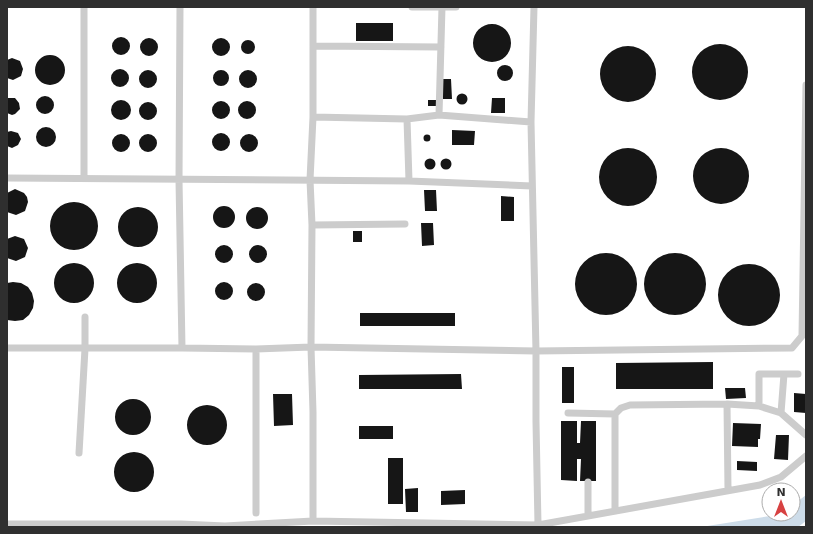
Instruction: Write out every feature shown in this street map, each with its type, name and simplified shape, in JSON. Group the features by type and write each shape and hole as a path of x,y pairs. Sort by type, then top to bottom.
{"lane":[{"path":"84,7 84,178"},
{"path":"180,7 179,180 182,348"},
{"path":"313,7 313,117 310,180 312,225 311,347 313,521"},
{"path":"412,7 456,7"},
{"path":"440,116 442,7"},
{"path":"534,7 531,122 538,525"},
{"path":"313,46 441,48"},
{"path":"7,348 256,349 311,347 536,351 792,348 802,336 805,267 806,85"},
{"path":"313,117 407,119 440,116 531,122"},
{"path":"407,119 409,181"},
{"path":"7,178 409,181 532,186"},
{"path":"312,225 405,224"},
{"path":"79,453 85,349 85,317"},
{"path":"256,349 256,513"},
{"path":"759,406 759,374 798,374"},
{"path":"781,413 784,374"},
{"path":"727,404 728,490"},
{"path":"615,511 615,414 621,408 630,405 727,404 759,406 781,413 806,435"},
{"path":"568,413 615,414"},
{"path":"7,524 226,526 313,521 538,525 760,485 781,477 806,456"},
{"path":"588,482 588,516"}],"water":[{"path":"806,495 806,521 798,527 701,527 761,517 761,522 801,522 801,499"}],"building":[{"path":"356,23 393,23 393,41 356,41"},
{"path":"492,24 505,30 511,43 505,56 492,62 479,56 473,43 479,30"},
{"path":"117,37 125,37 130,42 128,53 125,55 117,55 112,50 112,42"},
{"path":"149,38 155,41 158,47 155,53 149,56 143,53 140,47 143,41"},
{"path":"221,38 227,41 230,47 227,53 221,56 215,53 212,47 215,41"},
{"path":"245,40 251,40 255,44 255,50 251,54 245,54 241,50 241,44"},
{"path":"714,44 726,44 736,48 744,56 748,66 748,78 744,88 736,96 726,100 714,100 704,96 696,88 692,78 692,66 696,56 704,48"},
{"path":"622,46 634,46 644,50 652,58 656,68 656,80 652,90 644,98 634,102 622,102 612,98 604,90 600,80 600,68 604,58 612,50"},
{"path":"50,55 56,56 64,64 64,76 56,84 50,85 44,84 36,76 35,70 36,64 44,56"},
{"path":"12,58 20,61 23,69 21,76 13,80 7,78 7,60"},
{"path":"505,65 511,67 513,73 511,79 505,81 499,79 497,73 499,67"},
{"path":"120,69 126,72 129,78 126,84 120,87 114,84 111,78 114,72"},
{"path":"148,70 154,73 157,79 154,85 148,88 142,85 139,79 142,73"},
{"path":"221,70 227,72 229,78 227,84 221,86 215,84 213,78 215,72"},
{"path":"248,70 254,73 257,79 254,85 248,88 242,85 239,79 242,73"},
{"path":"442,79 451,79 452,99 443,99"},
{"path":"462,93 466,95 468,99 466,103 462,105 458,103 456,99 458,95"},
{"path":"45,96 51,99 54,105 51,111 45,114 39,111 36,105 39,99"},
{"path":"8,98 15,98 19,103 20,109 12,115 7,113"},
{"path":"492,98 505,98 505,113 491,113"},
{"path":"121,100 128,103 131,110 128,117 121,120 114,117 111,110 114,103"},
{"path":"428,100 436,100 436,106 428,106"},
{"path":"221,101 227,104 230,110 227,116 221,119 215,116 212,110 215,104"},
{"path":"247,101 253,104 256,110 253,116 247,119 241,116 238,110 241,104"},
{"path":"148,102 154,105 157,111 154,117 148,120 142,117 139,111 142,105"},
{"path":"42,127 50,127 56,133 56,141 50,147 42,147 36,141 36,133"},
{"path":"452,130 475,131 474,145 452,145"},
{"path":"11,131 18,133 21,139 18,145 12,148 7,146 7,132"},
{"path":"221,133 227,136 230,142 227,148 221,151 215,148 212,142 215,136"},
{"path":"121,134 127,137 130,143 127,149 121,152 115,149 112,143 115,137"},
{"path":"148,134 154,137 157,143 154,149 148,152 142,149 139,143 142,137"},
{"path":"249,134 255,137 258,143 255,149 249,152 243,149 240,143 243,137"},
{"path":"427,134 430,135 430,141 427,142 424,141 423,138 424,135"},
{"path":"622,148 634,148 649,156 657,171 657,183 649,198 634,206 622,206 607,198 599,183 599,171 607,156"},
{"path":"715,148 727,148 737,152 745,160 749,170 749,182 745,192 737,200 727,204 715,204 705,200 697,192 693,182 693,170 697,160 705,152"},
{"path":"430,158 434,160 436,164 434,168 430,170 426,168 424,164 426,160"},
{"path":"446,158 450,160 452,164 450,168 446,170 442,168 440,164 442,160"},
{"path":"15,189 24,193 28,202 25,211 16,215 7,212 7,193"},
{"path":"424,190 436,190 437,211 425,211"},
{"path":"501,196 514,197 514,221 501,221"},
{"path":"69,202 79,202 88,206 94,212 98,221 98,231 94,240 88,246 79,250 69,250 60,246 54,240 50,231 50,221 54,212 60,206"},
{"path":"224,206 228,207 234,213 234,221 228,227 224,228 220,227 214,221 213,217 214,213 220,207"},
{"path":"138,207 146,209 152,213 156,219 158,227 156,235 152,241 146,245 138,247 130,245 124,241 120,235 118,227 120,219 124,213 130,209"},
{"path":"257,207 261,208 267,214 267,222 261,228 257,229 253,228 247,222 246,218 247,214 253,208"},
{"path":"421,223 433,223 434,245 422,246"},
{"path":"353,231 362,231 362,242 353,242"},
{"path":"15,236 24,239 28,248 25,257 16,261 7,258 7,239"},
{"path":"224,245 230,248 233,254 230,260 224,263 218,260 215,254 218,248"},
{"path":"258,245 264,248 267,254 264,260 258,263 252,260 249,254 252,248"},
{"path":"606,253 618,256 628,262 634,272 637,284 634,296 628,306 618,312 606,315 594,312 584,306 578,296 575,284 578,272 584,262 594,256"},
{"path":"669,253 681,253 697,262 704,272 706,284 704,296 697,306 681,315 669,315 658,310 649,301 644,290 644,278 649,267 658,258"},
{"path":"74,263 82,265 88,269 92,275 94,283 92,291 88,297 82,301 74,303 66,301 60,297 56,291 54,283 56,275 60,269 66,265"},
{"path":"137,263 145,265 151,269 155,275 157,283 155,291 151,297 145,301 137,303 129,301 123,297 119,291 117,283 119,275 123,269 129,265"},
{"path":"749,264 766,269 771,273 775,278 780,295 775,312 771,317 766,321 749,326 732,321 727,317 723,312 718,295 723,278 727,273 732,269"},
{"path":"224,282 230,285 233,291 230,297 224,300 218,297 215,291 218,285"},
{"path":"7,283 21,283 28,287 32,293 34,301 33,308 29,315 23,320 7,320"},
{"path":"256,283 262,286 265,292 262,298 256,301 250,298 247,292 250,286"},
{"path":"360,313 455,313 455,326 360,326"},
{"path":"713,362 713,389 616,389 616,363"},
{"path":"562,367 574,367 574,403 562,403"},
{"path":"461,374 462,389 359,389 359,375"},
{"path":"725,388 745,388 746,398 726,399"},
{"path":"794,393 806,394 806,413 794,412"},
{"path":"273,394 292,394 293,425 274,426"},
{"path":"137,399 146,404 150,410 150,424 146,430 137,435 129,435 120,430 116,424 115,413 120,404 126,400"},
{"path":"207,405 215,407 221,411 225,417 227,425 225,433 221,439 215,443 207,445 199,443 193,439 189,433 187,425 189,417 193,411 199,407"},
{"path":"561,421 577,421 577,443 580,443 581,421 596,421 596,481 580,481 581,459 577,459 577,481 561,480"},
{"path":"733,423 761,424 758,447 732,446"},
{"path":"359,426 393,426 393,439 359,439"},
{"path":"776,435 789,435 788,460 774,459"},
{"path":"134,452 142,454 148,458 152,464 154,472 152,480 148,486 142,490 134,492 126,490 120,486 116,480 114,472 116,464 120,458 126,454"},
{"path":"388,458 403,458 403,504 388,504"},
{"path":"737,461 757,462 757,471 737,470"},
{"path":"418,488 418,512 406,512 405,489"},
{"path":"465,490 465,504 441,505 441,491"}]}
